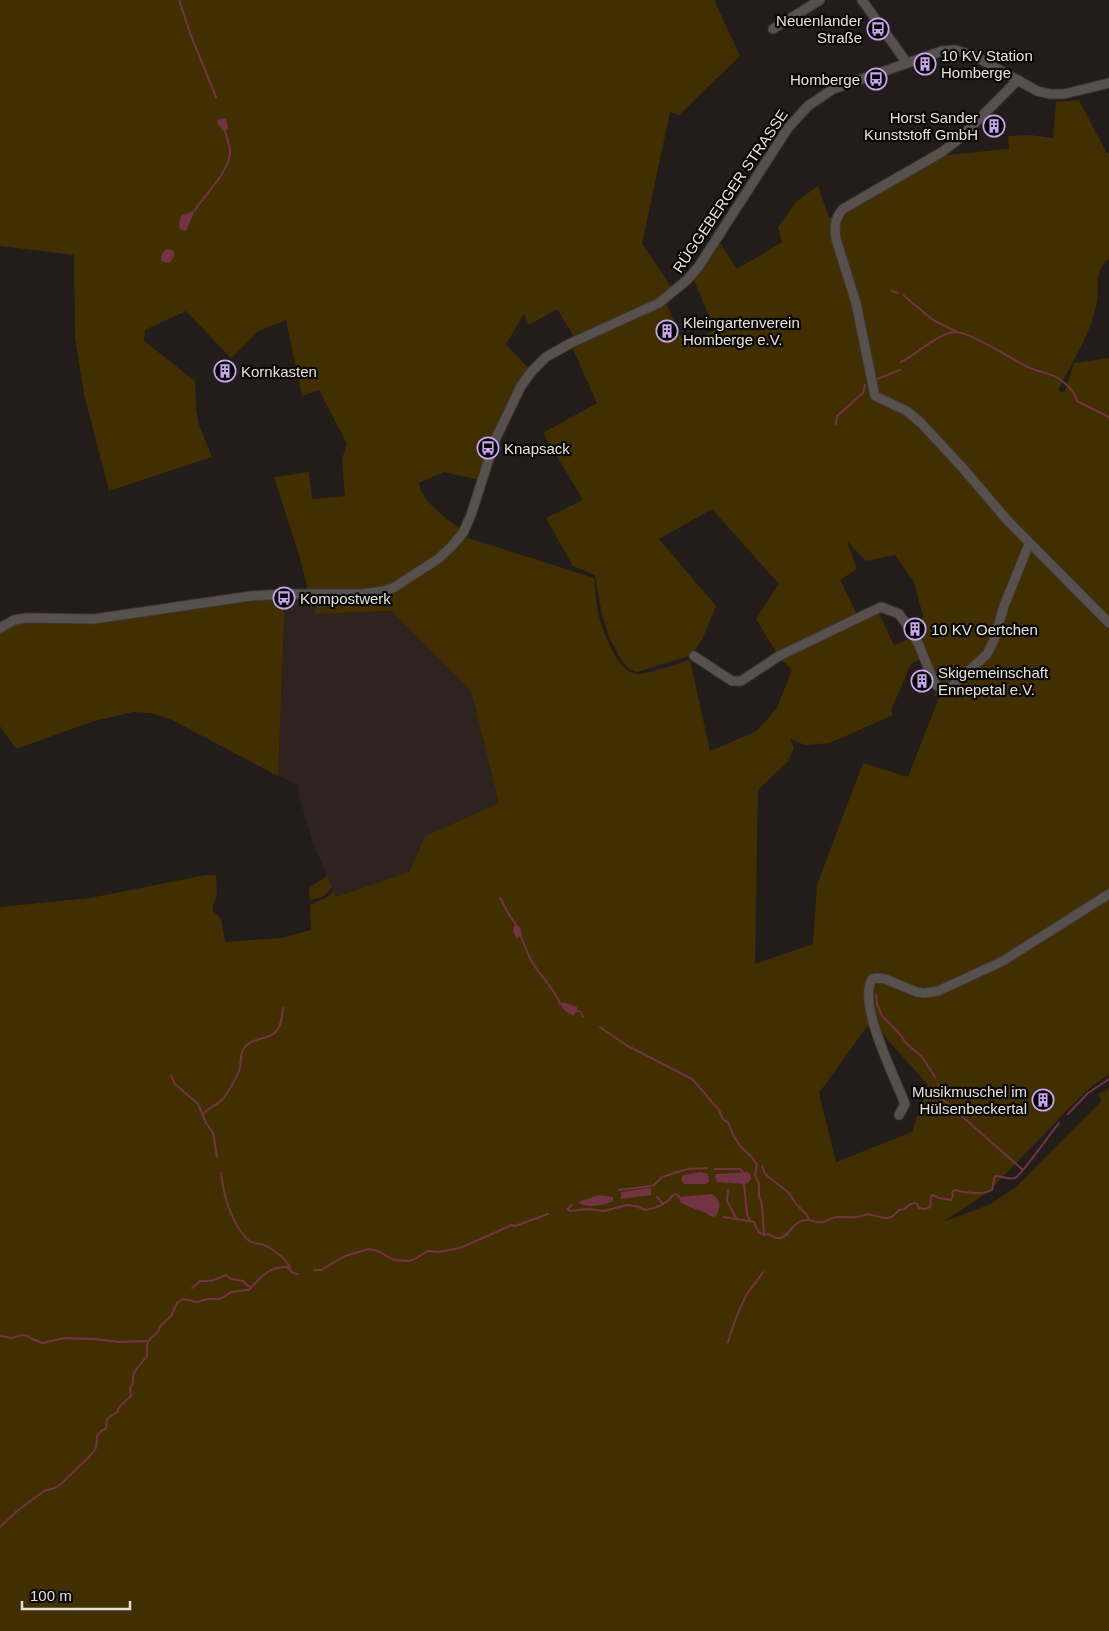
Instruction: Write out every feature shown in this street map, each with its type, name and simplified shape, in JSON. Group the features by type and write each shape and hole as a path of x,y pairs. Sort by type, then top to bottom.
{"street":[{"path":"773,29 820,0"},
{"path":"862,0 907,63"},
{"name":"RÜGGEBERGER STRASSE","path":"0,628 14,620 27,618 94,619 252,596 362,594 383,591 402,582 438,558 463,533 471,515 495,440 521,386 532,372 546,357 583,337 654,306 673,293 687,280 699,266 788,128 808,106 833,89 942,51 961,51 978,57 1036,91 1050,94 1064,94 1109,83"},
{"path":"1018,80 954,143 931,159 843,209 836,218 836,239 856,303 875,396 907,411 921,423 961,466 1008,522 1109,623"},
{"path":"694,656 732,682 740,681 779,656 881,608 899,614 918,643 935,684 945,690 962,677 991,648 1004,606 1030,544"},
{"path":"899,1116 905,1104 876,1030 870,1009 868,987 872,979 885,979 917,992 938,991 1003,961 1109,894"}],"shaded area":[{"path":"0,0 714,0 740,56 679,115 670,112 642,244 672,288 657,299 575,338 557,309 529,325 524,314 506,344 529,369 479,480 444,472 419,483 429,503 460,529 452,541 434,558 416,571 386,586 360,591 308,591 300,558 274,477 309,472 312,499 345,496 342,459 347,444 319,390 302,396 286,320 258,331 231,358 186,311 145,330 144,341 195,381 199,425 212,457 109,491 84,394 75,338 74,255 0,246"},
{"path":"1079,100 1106,152 1109,153 1109,259 1099,274 1098,295 1091,324 1058,390 1064,393 1074,363 1109,358 1109,1075 1094,1084 1068,1109 987,1193 943,1222 991,1204 1016,1187 1102,1101 1098,1094 1109,1089 1109,1631 0,1631 0,907 90,898 206,875 216,875 217,896 213,905 213,911 221,919 225,942 281,938 311,930 310,905 333,892 336,897 409,872 425,836 499,803 472,694 468,688 391,611 315,614 316,598 378,596 465,537 594,578 598,611 604,632 612,651 630,672 637,674 648,673 690,660 710,751 757,731 777,708 792,670 780,658 877,610 894,645 917,636 923,616 914,582 895,555 866,561 847,541 857,569 840,580 858,617 778,655 756,619 779,584 712,509 659,539 716,606 702,640 692,655 637,672 629,669 622,661 610,639 602,615 595,575 573,566 546,518 583,500 543,433 597,403 572,347 666,303 684,344 715,330 693,278 717,241 737,269 782,242 778,227 796,202 818,186 829,218 945,155 1009,149 1008,136 1030,135 1053,138 1056,102","holes":["925,655 939,685 932,697 940,695 908,777 863,763 817,885 813,944 755,964 758,790 788,761 794,748 790,739 805,745 830,743 893,715 891,710 911,664","871,1021 928,1085 912,1132 836,1162 819,1093"]},
{"path":"226,118 228,129 223,131 217,120"},
{"path":"195,210 186,231 180,229 181,216"},
{"path":"168,249 174,251 169,263 161,261 162,254"},
{"path":"285,597 316,598 315,614 391,611 472,694 499,803 425,836 409,872 336,898 312,840 299,796 298,785 278,776"},
{"path":"285,598 278,776 172,720 151,713 133,712 94,721 16,749 0,726 0,633 8,627 37,621 87,623"},
{"path":"327,876 332,887 323,897 310,900 309,888"},
{"path":"515,923 521,929 522,937 516,938 513,931"},
{"path":"563,1002 577,1007 577,1011 573,1016 565,1011 560,1004"},
{"path":"701,1172 708,1174 709,1182 706,1184 684,1184 681,1180 683,1175"},
{"path":"748,1172 751,1179 748,1183 744,1184 717,1182 715,1177 716,1174"},
{"path":"651,1188 651,1195 621,1199 621,1192"},
{"path":"712,1194 719,1201 719,1209 716,1216 712,1217 680,1202 679,1197"},
{"path":"599,1195 613,1197 613,1201 596,1206 579,1203 581,1201"}],"waterway":[{"path":"179,0 216,97"},
{"path":"195,210 221,176 228,161 230,148 225,131"},
{"path":"892,291 898,293"},
{"path":"903,295 933,320 957,332"},
{"path":"901,362 948,333 962,333 981,341 1028,367 1058,378 1070,388 1077,401 1109,417"},
{"path":"877,379 900,370"},
{"path":"836,424 837,416 863,393 865,385"},
{"path":"500,898 515,923"},
{"path":"521,936 532,962 560,1004"},
{"path":"876,995 877,1004 882,1016 906,1043 922,1057 935,1077"},
{"path":"203,1115 221,1102 226,1095 239,1071 244,1048 252,1042 267,1037 279,1027 283,1008"},
{"path":"577,1011 581,1012 583,1017"},
{"path":"600,1027 626,1045 692,1079 717,1107 723,1119 728,1122 733,1135 741,1147 752,1157 757,1165 755,1175 759,1184 764,1235"},
{"path":"171,1076 175,1084 198,1104 206,1123 213,1133 217,1157"},
{"path":"1068,1114 1088,1093 1109,1079"},
{"path":"938,1084 940,1087 940,1097 1023,1170"},
{"path":"724,1217 754,1222 761,1233 780,1238 802,1221 823,1222 835,1217 855,1217 868,1214 888,1218 914,1203 919,1208 925,1209 930,1207 931,1196 933,1195 951,1200 952,1192 955,1190 974,1193 988,1192 992,1190 995,1176 1015,1178 1059,1123"},
{"path":"762,1166 765,1174 789,1193 809,1219"},
{"path":"619,1190 651,1186 662,1177 687,1169 707,1168"},
{"path":"715,1169 740,1169 743,1172"},
{"path":"221,1173 232,1217 241,1232 250,1241 274,1251 286,1261 290,1268"},
{"path":"744,1184 747,1214 750,1221"},
{"path":"728,1190 727,1201 736,1218"},
{"path":"567,1209 570,1211 587,1209 604,1211 627,1205 646,1210 661,1205 673,1195 676,1194 679,1197"},
{"path":"657,1197 663,1204"},
{"path":"567,1209 572,1205"},
{"path":"314,1270 321,1270 345,1256 369,1249 378,1251 394,1260 413,1260 428,1251 438,1252 460,1248 512,1225 515,1226 548,1214"},
{"path":"0,1527 17,1511 44,1491 55,1488 62,1483 90,1456 96,1448 97,1436 106,1429 107,1419 117,1412 120,1406 131,1396 130,1389 133,1375 147,1356 149,1340 171,1316 177,1303 183,1299 197,1302 217,1299 231,1292 249,1290 265,1274 275,1268 287,1267 293,1273 298,1274"},
{"path":"728,1342 744,1300 763,1272"},
{"path":"192,1288 200,1281 211,1281 226,1275 231,1279 243,1281 251,1287"},
{"path":"0,1336 12,1338 23,1335 43,1343 64,1338 120,1342 149,1341"}],"place":[{"name":"Neuenlander Straße","path":"878,29"},
{"name":"10 KV Station Homberge","path":"925,64"},
{"name":"Homberge","path":"876,79"},
{"name":"Horst Sander Kunststoff GmbH","path":"994,126"},
{"name":"Kleingartenverein Homberge e.V.","path":"667,331"},
{"name":"Kornkasten","path":"225,371"},
{"name":"Knapsack","path":"488,448"},
{"name":"Kompostwerk","path":"284,598"},
{"name":"10 KV Oertchen","path":"915,629"},
{"name":"Skigemeinschaft Ennepetal e.V.","path":"922,681"},
{"name":"Musikmuschel im Hülsenbeckertal","path":"1043,1100"}]}
